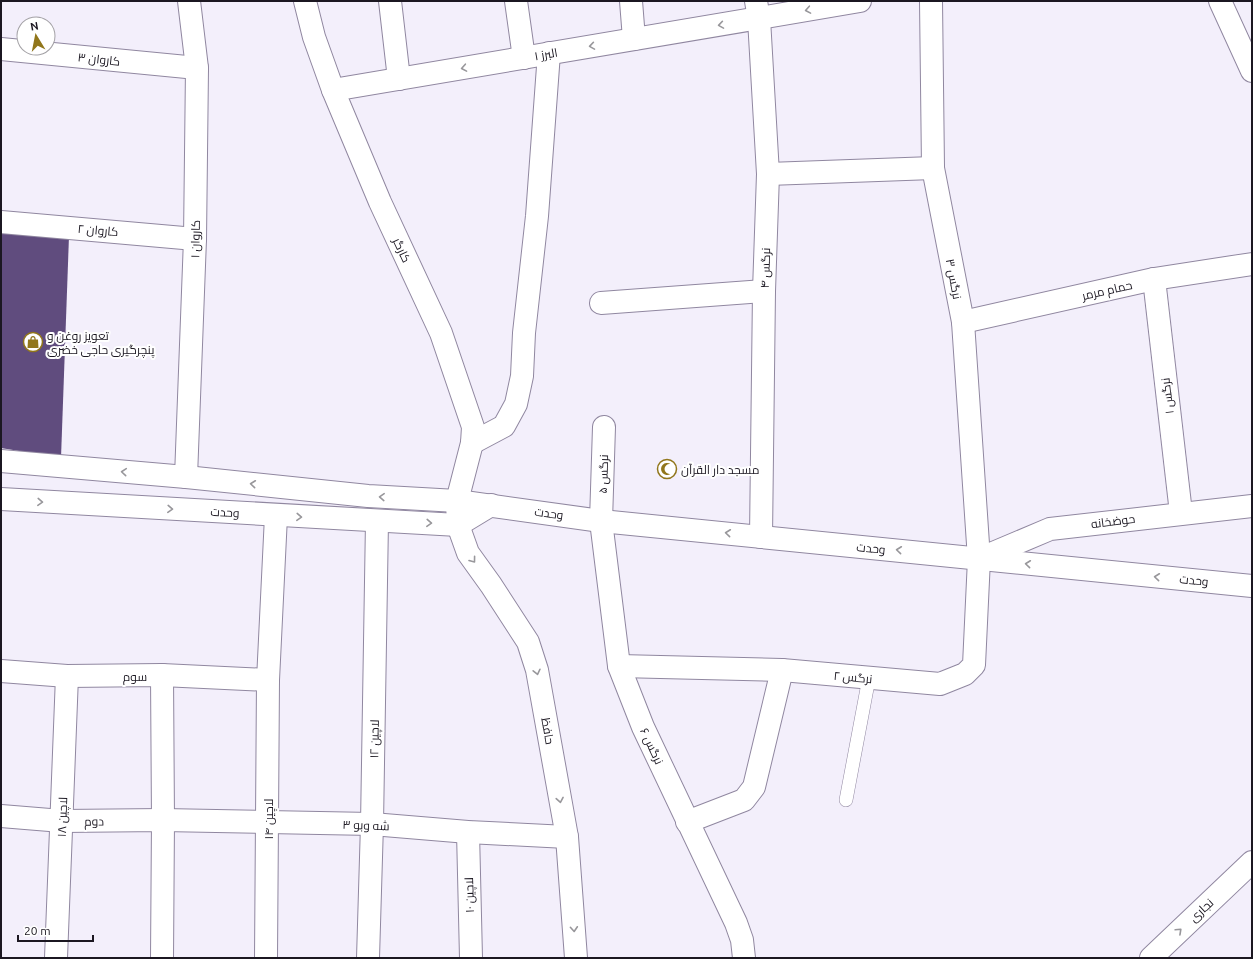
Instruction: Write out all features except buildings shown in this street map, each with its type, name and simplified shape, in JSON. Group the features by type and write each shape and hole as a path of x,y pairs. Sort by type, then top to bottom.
{"street":[{"name":"کاروان ۱","path":"186,477 195,239 197,68 189,1"},
{"name":"کارگر","path":"305,1 314,37 333,90 380,202 441,333 473,427 472,443 457,501"},
{"path":"390,1 399,79"},
{"path":"516,1 524,58"},
{"path":"630,1 634,39"},
{"name":"البرز ۱","path":"333,90 634,39 758,10 860,1"},
{"name":"نرگس ۳","path":"931,1 933,168 963,322 979,559"},
{"path":"1220,1 1252,71"},
{"name":"نرگس ۴","path":"758,10 768,174 764,291 761,537"},
{"name":"کاروان ۳","path":"1,49 197,68"},
{"path":"472,443 504,426 516,404 522,376 524,333 536,216 549,53"},
{"path":"768,174 933,168"},
{"name":"کاروان ۲","path":"1,222 195,239"},
{"name":"حمام مرمر","path":"963,322 1154,279 1252,264"},
{"name":"نرگس ۱","path":"1154,279 1181,513"},
{"path":"601,303 764,291"},
{"name":"نرگس ۵","path":"601,520 604,427"},
{"name":"وحدت","path":"1,462 186,477 368,496 457,501 601,520 1252,586"},
{"name":"وحدت","path":"1,499 276,516 458,525"},
{"name":"حافظ","path":"457,501 458,525 468,553 491,584 528,642 537,670 567,838 576,958"},
{"path":"458,525 491,505"},
{"name":"حوضخانه","path":"979,559 1050,529 1252,506"},
{"name":"لاچین ۱۴","path":"266,958 268,680 276,516"},
{"name":"نرگس ۶","path":"601,520 619,666 643,726 736,923 742,940 744,958"},
{"name":"لاچین ۱۲","path":"368,958 372,824 377,521"},
{"name":"نرگس ۲","path":"619,666 782,670 940,684 965,674 974,665 979,559"},
{"path":"687,822 744,800 754,787 782,670"},
{"name":"سوم","path":"1,671 67,676 162,675 268,680"},
{"path":"162,675 162,958"},
{"name":"لاچین ۱۸","path":"56,958 67,676"},
{"name":"دوم","path":"1,816 62,821 163,820"},
{"name":"شه وبو ۳","path":"163,820 372,824 567,838"},
{"name":"لاچین ۱۰","path":"468,832 471,958"},
{"name":"نجاری","path":"1151,958 1252,862"}],"lane":[{"path":"846,800 869,678"}],"place":[{"name":"تعویز روغن و پنچرگیری حاجی خضری","path":"33,342"},
{"name":"مسجد دار القرآن","path":"667,469"}]}
